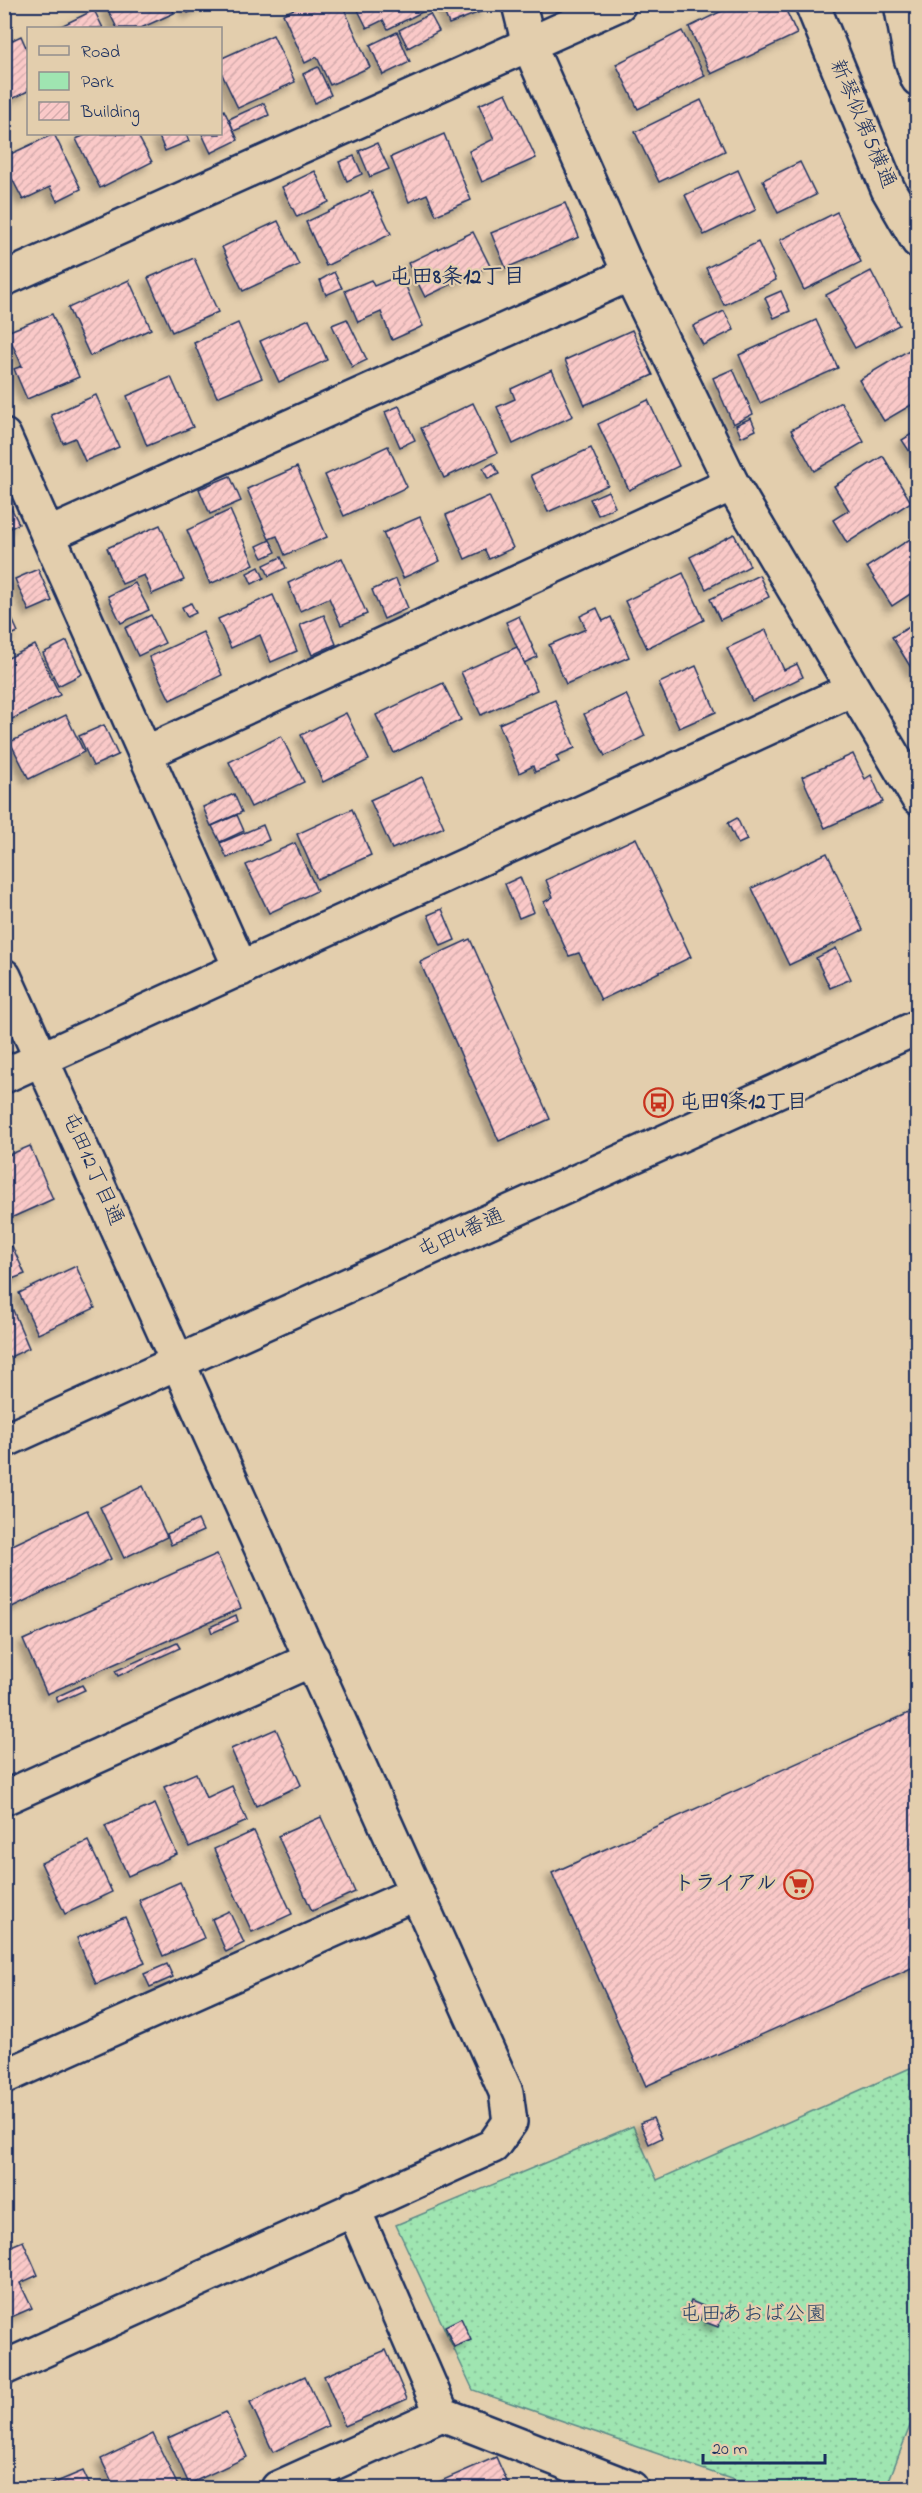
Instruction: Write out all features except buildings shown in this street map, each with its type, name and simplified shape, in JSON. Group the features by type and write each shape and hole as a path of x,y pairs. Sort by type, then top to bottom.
{"street":[{"path":"519,4 529,45 630,274 732,484 918,798"},
{"path":"4,279 619,4"},
{"name":"新琴似第5横通","path":"812,4 888,189 918,241"},
{"path":"901,4 911,58 918,79"},
{"path":"48,535 630,274"},
{"path":"4,436 241,969"},
{"path":"146,753 732,484"},
{"path":"4,1076 853,689"},
{"name":"屯田12丁目通","path":"4,976 506,2092 510,2122 493,2146 4,2368"},
{"name":"屯田4番通","path":"4,1441 918,1027"},
{"path":"4,1798 313,1659"},
{"path":"4,2078 416,1893"},
{"path":"353,2208 442,2414 631,2488"},
{"path":"278,2488 442,2414"}],"green space":[{"name":"屯田あおば公園","path":"917,2065 917,2408 886,2488 757,2488 473,2390 396,2225 633,2126 657,2180"}],"place":[{"name":"屯田9条12丁目","path":"658,1103"},
{"name":"トライアル","path":"798,1884"}],"district":[{"name":"屯田8条12丁目","path":"457,278"}]}
